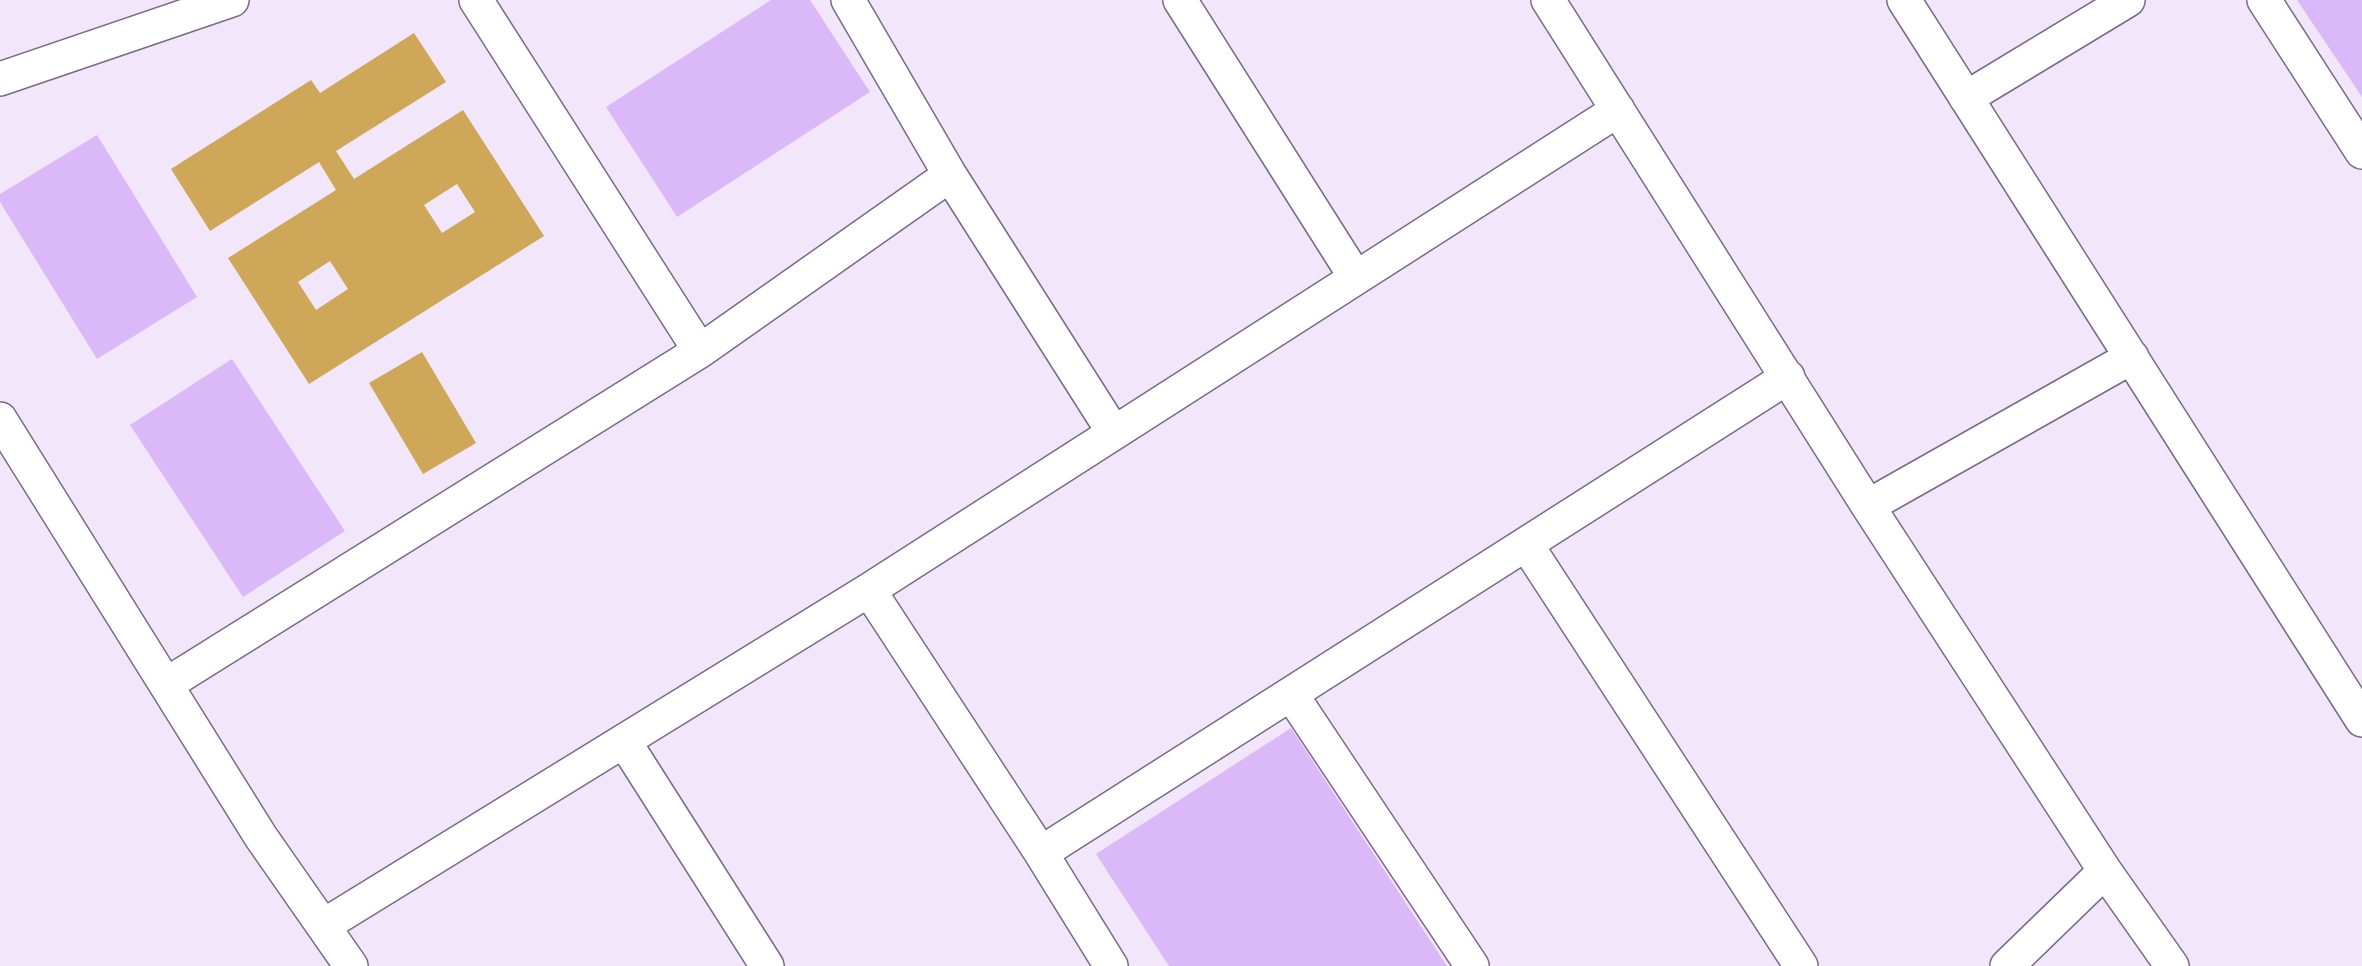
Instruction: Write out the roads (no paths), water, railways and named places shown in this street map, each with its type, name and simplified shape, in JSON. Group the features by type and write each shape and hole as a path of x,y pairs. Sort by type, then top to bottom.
{"street":[{"path":"0,79 232,0"},
{"path":"476,0 700,351"},
{"path":"848,0 950,175 1114,433"},
{"path":"1180,0 1356,278"},
{"path":"1904,0 2362,720"},
{"path":"1966,98 2128,0"},
{"path":"2264,0 2362,152"},
{"path":"1555,3 1618,110 1868,506 2105,871 2172,966"},
{"path":"323,926 869,590 1618,110"},
{"path":"167,684 700,351 950,175"},
{"path":"1868,506 2132,357"},
{"path":"1041,853 1788,377"},
{"path":"0,419 261,837 351,966"},
{"path":"1526,544 1801,966"},
{"path":"869,590 1041,853 1111,966"},
{"path":"1291,694 1472,966"},
{"path":"624,741 767,966"},
{"path":"2007,966 2105,871"}]}
